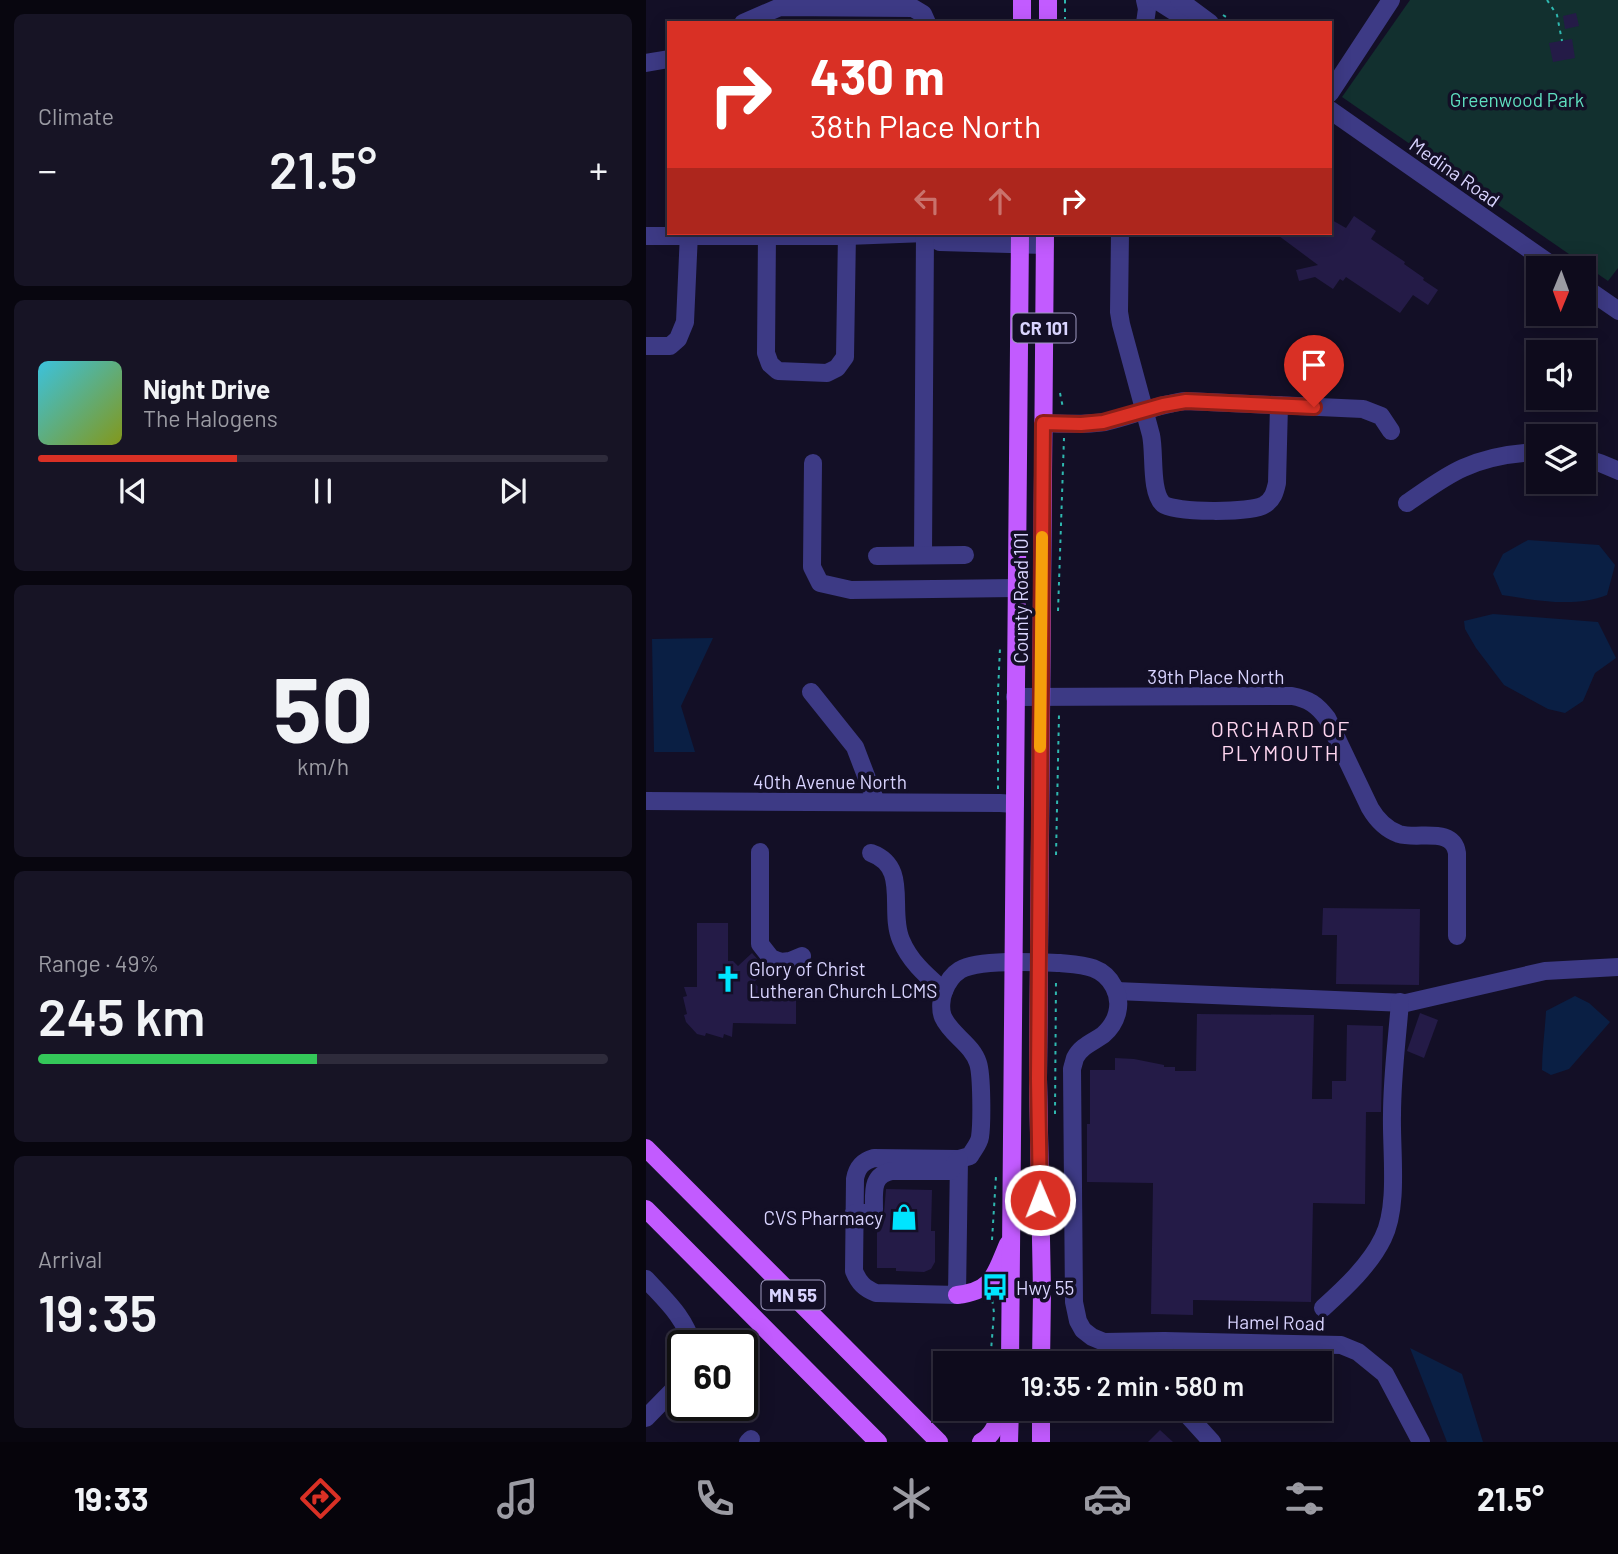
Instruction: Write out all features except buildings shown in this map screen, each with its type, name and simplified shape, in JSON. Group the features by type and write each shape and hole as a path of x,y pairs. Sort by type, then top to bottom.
{"main road":[{"path":"1022,0 1022,21"},
{"path":"1048,0 1048,21"},
{"name":"County Road 101","path":"1010,1351 1020,239"},
{"name":"County Road 101","path":"1041,1351 1038,963 1045,239"},
{"name":"MN 55","path":"646,1148 939,1442"},
{"name":"MN 55","path":"646,1209 878,1442"},
{"path":"957,1296 973,1294 987,1286 1011,1237"},
{"path":"981,1442 994,1429 997,1421"},
{"path":"1009,1442 1010,1421"},
{"path":"1041,1421 1041,1442"},
{"path":"924,1426 957,1442"}],"street":[{"path":"1145,0 1145,21"},
{"path":"1156,0 1189,21"},
{"path":"1179,0 1207,21"},
{"path":"1332,90 1391,0"},
{"path":"748,21 780,7 913,8 923,14 926,21"},
{"path":"646,63 667,59"},
{"name":"Medina Road","path":"1332,111 1539,256"},
{"path":"646,236 668,235"},
{"path":"646,346 670,346 679,339 685,322 689,235"},
{"path":"767,235 766,353 770,364 778,371 827,373 837,368 845,357 847,235"},
{"path":"923,555 925,235"},
{"path":"928,235 940,242 1045,239"},
{"path":"1120,235 1121,324 1154,448 1156,490 1163,503 1176,510 1248,511 1268,503 1275,493 1277,483 1279,405"},
{"path":"1596,295 1618,311"},
{"path":"1043,423 1103,422 1186,401 1363,409 1381,416 1391,431"},
{"path":"1407,503 1463,468 1503,456 1526,453"},
{"path":"1596,462 1618,471"},
{"path":"813,463 812,567 820,583 851,590 1016,588"},
{"path":"877,556 965,555"},
{"path":"811,692 854,747 876,802"},
{"name":"39th Place North","path":"1015,697 1292,696 1306,699 1318,707 1327,718 1377,820 1400,834 1414,837 1441,836 1453,842 1457,853 1457,936"},
{"name":"40th Avenue North","path":"646,801 1015,804"},
{"path":"760,852 760,944 771,958 781,962 802,956"},
{"path":"871,853 890,867 895,877 896,923 911,959 944,991"},
{"path":"959,1159 957,1296 876,1293 865,1288 854,1271 856,1172 860,1166 866,1160 874,1158 959,1159 970,1156 980,1140 979,1065 973,1052 948,1025 942,1014 942,995 949,979 959,971 975,965 1038,963 1088,966 1101,971 1110,979 1116,991 1116,1017 1102,1035 1082,1049 1075,1058 1072,1069 1075,1311 1083,1330 1092,1337 1146,1351"},
{"path":"1116,991 1406,1003 1545,971 1618,967"},
{"path":"1323,1307 1371,1256 1384,1237 1392,1209 1393,1092 1400,1002"},
{"path":"646,1279 681,1317 688,1330"},
{"name":"Hamel Road","path":"1235,1351 1341,1345 1358,1352 1385,1374 1421,1442"},
{"path":"646,1418 667,1396"},
{"path":"1193,1421 1212,1442"}],"path":[{"path":"1065,0 1065,21"},
{"path":"1547,0 1557,15 1562,41"},
{"path":"992,1249 996,1172"},
{"path":"987,1286 992,1294 994,1313 991,1351"}],"green space":[{"name":"Greenwood Park","path":"1410,0 1618,0 1618,268 1608,281 1596,273 1596,256 1572,256 1342,97"}],"water":[{"path":"1528,540 1599,545 1615,565 1607,595 1568,602 1502,595 1493,574 1503,554"},
{"path":"1493,614 1598,622 1616,658 1595,673 1583,701 1565,713 1548,709 1504,685 1465,629 1464,621"},
{"path":"713,638 681,706 695,752 654,752 652,639"},
{"path":"1575,996 1589,1003 1610,1022 1569,1069 1551,1075 1542,1070 1546,1011"},
{"path":"1410,1348 1462,1374 1483,1442 1447,1442"}],"slow traffic":[{"path":"1040,747 1042,537"}],"place":[{"name":"Glory of Christ Lutheran Church LCMS","path":"728,979"},
{"name":"CVS Pharmacy","path":"904,1217"},
{"name":"Hwy 55","path":"995,1287"}],"district":[{"name":"ORCHARD OF PLYMOUTH","path":"1281,740"}],"route":[{"path":"1040,1200 1038,1079 1043,423 1103,422 1186,401 1314,407"}]}
